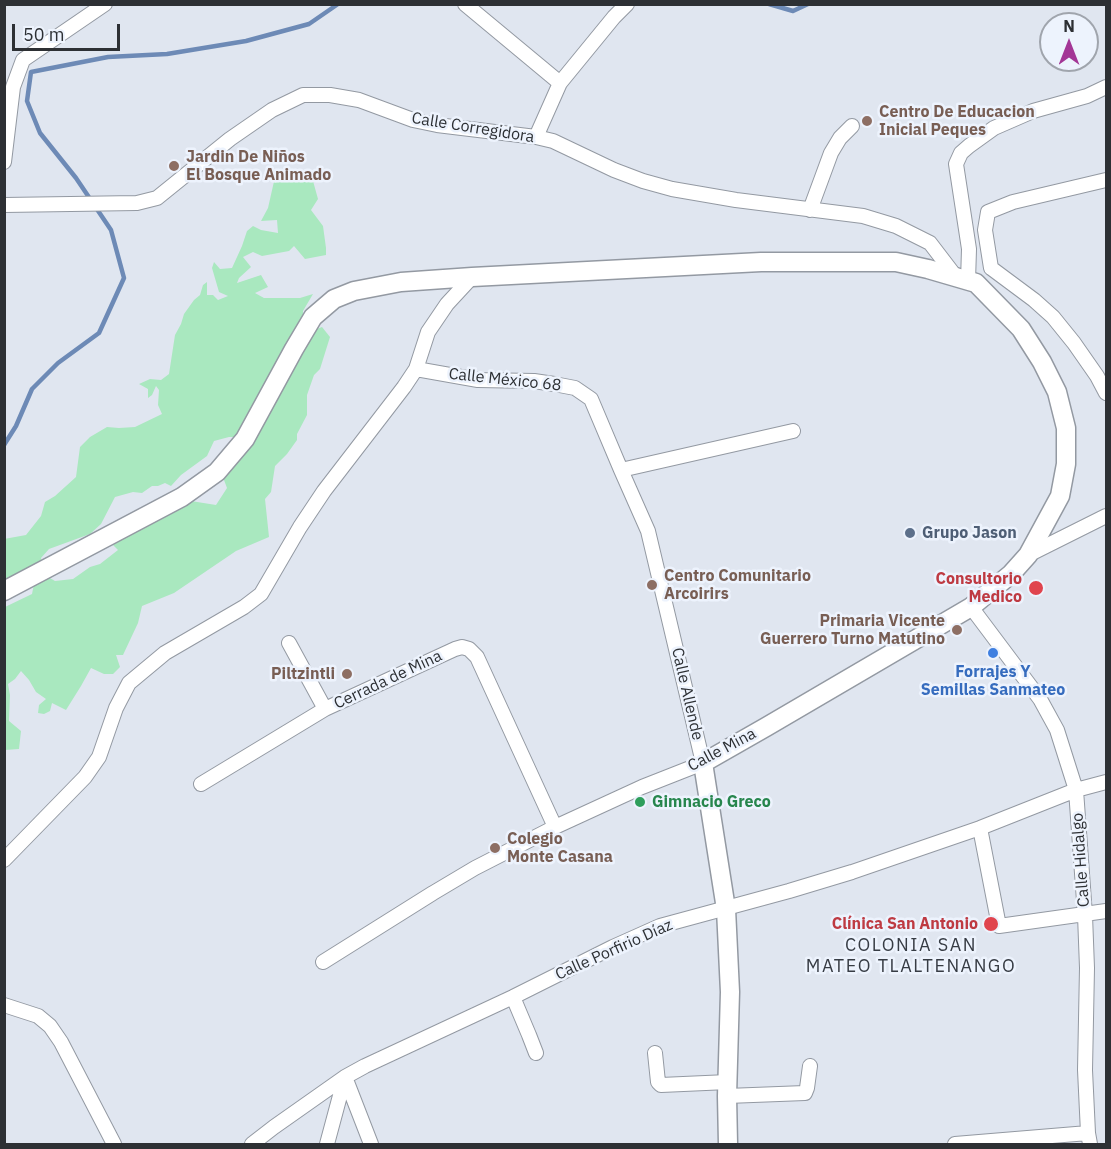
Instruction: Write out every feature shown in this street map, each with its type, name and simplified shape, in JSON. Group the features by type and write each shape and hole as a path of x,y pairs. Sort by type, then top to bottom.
{"street":[{"path":"4,162 13,87 23,60 105,4"},
{"path":"465,4 560,83"},
{"path":"536,137 560,83 627,4"},
{"path":"966,280 969,249 956,164 961,153 994,128 1033,111 1087,96 1107,87"},
{"name":"Calle Corregidora","path":"4,205 137,203 157,198 230,139 272,110 303,95 330,95 358,100 398,116 437,125 552,141 614,170 672,189 863,216 896,226 930,243 966,280"},
{"path":"810,210 831,153 840,138 852,126"},
{"path":"1107,180 1013,202 988,212 985,230 992,268 1053,317 1074,343 1107,393"},
{"path":"4,591 182,497 218,472 245,439 313,317 334,299 354,291 400,282 761,262 896,262 966,280 1021,329 1042,362 1057,392 1066,428 1066,464 1059,496 1028,555"},
{"path":"966,280 992,268"},
{"path":"4,860 85,777 99,757 116,708 129,683 165,653 244,607 261,594 324,491 416,369 428,332 447,304 472,277"},
{"name":"Calle México 68","path":"416,369 478,380 515,380 554,384 574,388 591,399"},
{"name":"Calle Allende","path":"591,399 648,531 703,763 726,909 730,992 728,1144"},
{"path":"621,470 793,431"},
{"name":"Calle Mina","path":"323,962 475,868 555,827 703,763 971,607 1011,574 1028,555 1107,516"},
{"name":"Calle Hidalgo","path":"971,607 1040,699 1057,730 1076,790 1087,968 1085,1070 1089,1139"},
{"path":"289,643 326,709"},
{"name":"Cerrada de Mina","path":"201,784 326,709 462,647 470,649 477,657 555,827"},
{"name":"Calle Porfirio Díaz","path":"252,1144 345,1077 365,1066 660,926 852,872 980,828 1076,790 1107,782"},
{"path":"980,828 999,926 1107,911"},
{"path":"513,997 536,1053"},
{"path":"4,1005 38,1016 50,1026 61,1042 114,1144"},
{"path":"655,1053 658,1082 661,1085 805,1093 810,1066"},
{"path":"327,1144 345,1077"},
{"path":"345,1077 371,1144"},
{"path":"955,1144 1089,1139"}],"green space":[{"path":"286,167 300,172 323,174 326,177 313,181 318,199 311,210 323,226 326,255 305,259 294,246 289,251 262,256 253,252 243,257 251,267 237,283 261,275 268,287 255,293 264,298 300,298 313,294 303,311 303,334 322,327 330,337 320,369 314,375 307,395 307,415 297,434 297,440 275,466 271,492 265,499 269,537 236,551 174,593 142,606 138,623 123,655 116,655 120,667 113,674 104,674 91,668 66,710 52,703 50,711 44,714 38,713 39,705 46,699 36,692 21,671 8,684 9,721 21,731 19,749 5,750 5,607 32,594 35,579 43,574 55,581 73,579 90,567 100,564 118,550 110,542 166,497 216,505 227,488 221,472 242,437 229,437 214,441 207,456 181,475 171,486 165,483 152,486 142,493 133,492 115,497 101,524 90,534 49,549 41,558 42,564 5,581 4,539 26,535 41,516 45,502 76,477 80,447 90,437 107,427 135,427 162,414 158,405 159,390 156,386 148,398 148,389 139,384 150,379 161,380 169,374 175,335 184,314 200,295 203,285 207,282 207,295 213,295 218,300 228,296 219,292 212,268 214,262 220,269 232,268 247,231 253,226 278,233 277,220 261,221 268,208 275,177"}],"waterway":[{"path":"4,445 16,426 32,389 58,363 99,333 124,278 111,230 76,178 40,133 27,101 31,72 108,57 167,54 246,41 309,24 338,4"},
{"path":"769,4 793,11 808,4"}],"place":[{"name":"Centro De Educacion Inicial Peques","path":"867,121"},
{"name":"Jardin De Niños El Bosque Animado","path":"174,166"},
{"name":"Grupo Jason","path":"910,533"},
{"name":"Centro Comunitario Arcoirirs","path":"652,585"},
{"name":"Consultorio Medico","path":"1036,588"},
{"name":"Primaria Vicente Guerrero Turno Matutino","path":"957,630"},
{"name":"Forrajes Y Semillas Sanmateo","path":"993,653"},
{"name":"Piltzintli","path":"347,674"},
{"name":"Gimnacio Greco","path":"640,802"},
{"name":"Colegio Monte Casana","path":"495,848"},
{"name":"Clínica San Antonio","path":"991,924"}],"district":[{"name":"COLONIA SAN MATEO TLALTENANGO","path":"911,956"}]}
